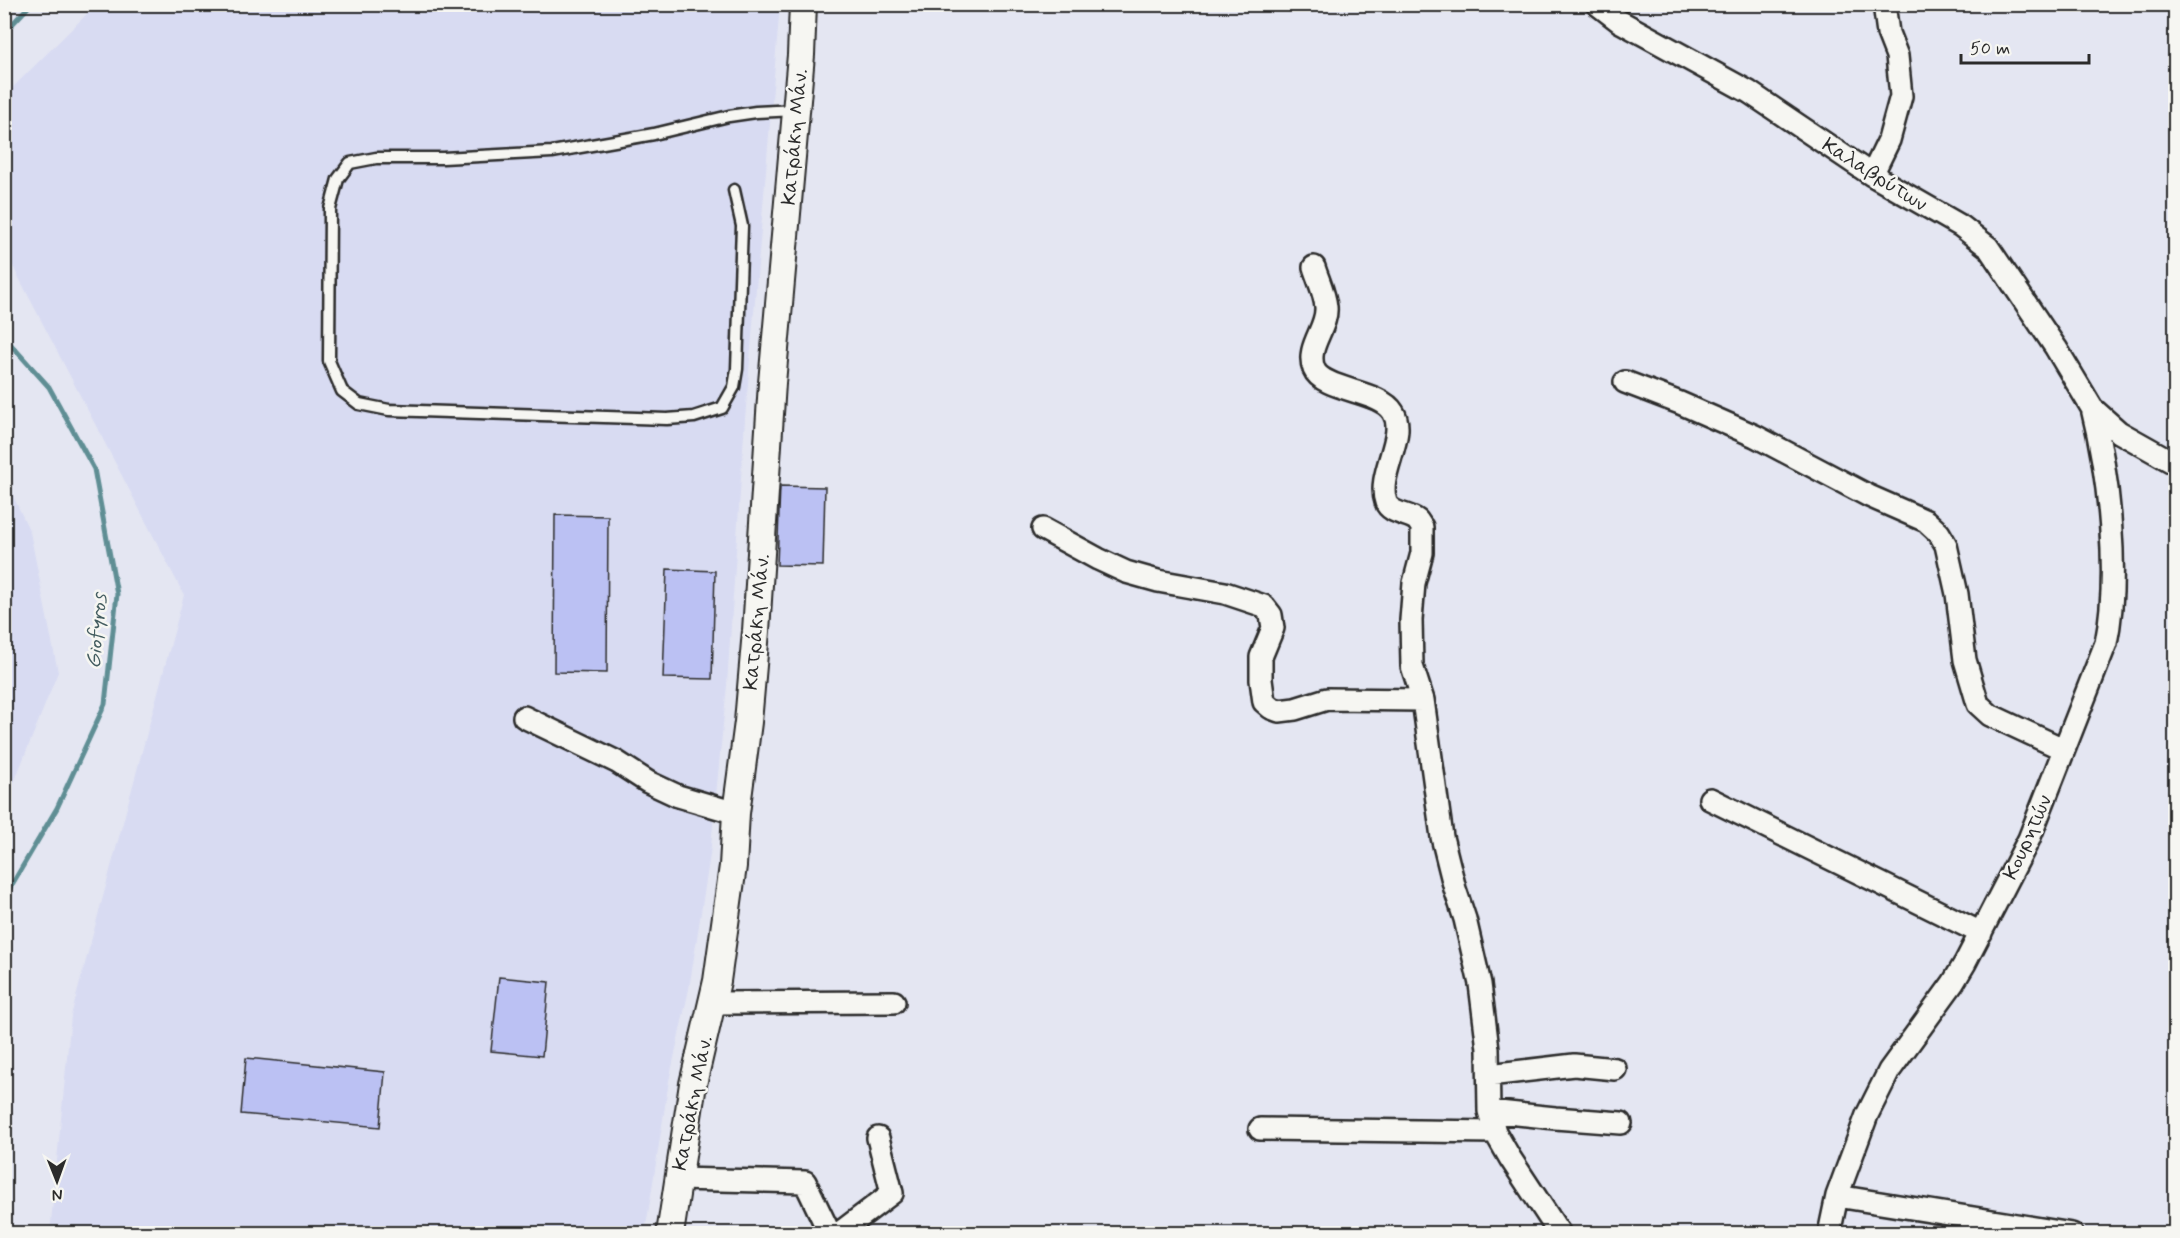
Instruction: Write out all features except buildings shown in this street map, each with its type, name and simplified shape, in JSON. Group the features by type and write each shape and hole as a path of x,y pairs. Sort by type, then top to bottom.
{"street":[{"name":"Κατράκη Μάν.","path":"670,1233 693,1084 722,951 733,866 736,813 748,722 756,631 772,382 803,4"},
{"name":"Καλαβρύτων","path":"1597,4 1619,21 1749,92 1872,175 1961,226 1988,247 2056,348 2092,408"},
{"path":"1872,175 1889,140 1900,96 1897,56 1888,33 1884,4"},
{"path":"1314,267 1327,308 1325,320 1313,349 1311,359 1314,368 1323,380 1360,393 1389,407 1397,419 1393,447 1384,481 1386,502 1390,508 1416,519 1422,527 1422,553 1414,583 1411,620 1413,666 1423,700 1442,837 1480,984 1485,1016 1489,1111 1495,1132 1560,1233"},
{"path":"1625,382 1755,436 1869,496 1926,521 1939,533 1946,544 1957,594 1965,660 1978,704 1990,715 2063,749"},
{"path":"2092,408 2119,432 2175,464"},
{"name":"Κουρητών","path":"1829,1233 1849,1159 1867,1115 1885,1079 1953,983 1981,933 2029,839 2063,749 2098,667 2110,623 2111,525 2099,434 2092,408"},
{"path":"1043,529 1126,573 1225,593 1264,606 1271,615 1273,628 1261,657 1261,680 1264,702 1271,708 1279,711 1287,710 1327,699 1423,700"},
{"path":"524,717 617,762 648,782 678,796 736,813"},
{"path":"1710,799 1981,933"},
{"path":"712,1003 894,1002"},
{"path":"1489,1075 1574,1065 1615,1069"},
{"path":"1489,1111 1621,1123"},
{"path":"1260,1129 1495,1132"},
{"path":"838,1233 892,1193 878,1138"},
{"path":"677,1179 805,1182 830,1233"},
{"path":"1837,1197 2072,1233"}],"lane":[{"path":"734,190 742,226 737,369 734,387 722,408 694,417 667,419 389,410 359,404 342,391 329,361 330,209 338,179 350,163 376,158 443,158 552,152 654,134 729,116 796,110"}],"shaded area":[{"path":"96,5 780,5 745,419 727,685 710,855 689,989 669,1081 645,1233 50,1233 71,1016 184,595 5,251 5,95"},
{"path":"5,479 30,532 58,672 5,805"}],"waterway":[{"name":"Giofyros","path":"4,33 31,4"},
{"name":"Giofyros","path":"4,337 49,387 94,469 117,594 105,704 57,808 4,898"}]}
